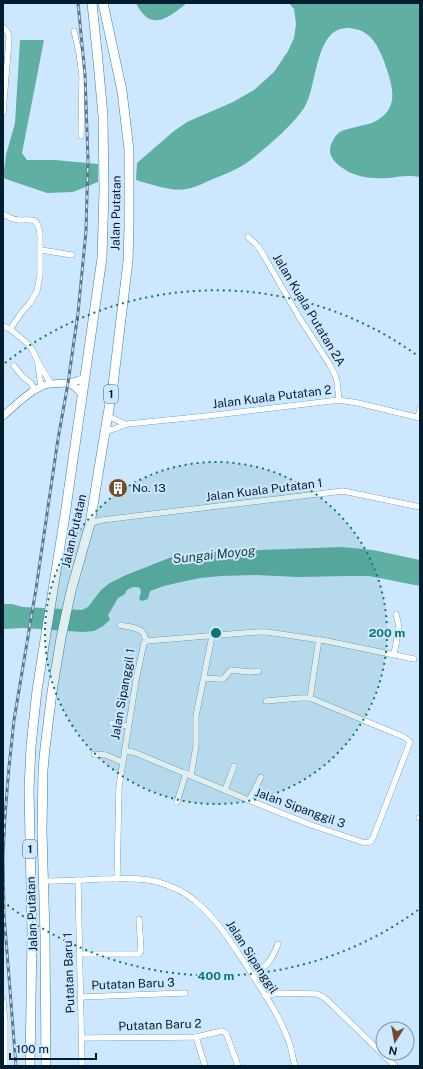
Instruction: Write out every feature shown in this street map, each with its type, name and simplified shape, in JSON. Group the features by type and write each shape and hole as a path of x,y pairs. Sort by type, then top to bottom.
{"highway":[{"name":"Jalan Putatan","path":"30,1066 32,935 30,769 37,690 52,599 102,258 104,152 101,88 92,3"},
{"name":"Jalan Putatan","path":"46,1066 45,935 42,831 43,770 52,692 61,638 71,591 90,524 113,385 128,261 129,150 122,91 103,3"},
{"path":"31,1018 38,1020 45,1018"}],"street":[{"path":"3,27 9,34 9,39 3,113"},
{"path":"74,31 79,52 82,76 81,136"},
{"path":"3,214 13,219 31,219 38,223 40,228 40,275 37,291 10,330"},
{"name":"Jalan Kuala Putatan 2A","path":"248,237 257,245 299,317 330,365 337,381 339,400"},
{"path":"41,250 72,255"},
{"path":"3,326 28,344 51,384"},
{"path":"38,362 38,389"},
{"path":"14,366 23,377 38,389"},
{"path":"3,416 38,389 51,384 68,383 85,378"},
{"path":"68,383 82,394"},
{"name":"Jalan Kuala Putatan 2","path":"105,432 125,424 339,400 358,403 419,418"},
{"path":"419,418 420,409"},
{"path":"108,416 125,424"},
{"name":"Jalan Kuala Putatan 1","path":"90,524 98,521 342,491 420,507"},
{"path":"92,511 98,516 110,520"},
{"path":"394,654 399,627 396,614"},
{"path":"120,626 139,629 142,631 146,641"},
{"name":"Jalan Sipanggil 1","path":"117,879 118,787 139,665 144,643 146,641 267,632 319,640 414,659"},
{"path":"177,802 188,774 196,746 196,716 212,636"},
{"path":"266,701 310,698 319,640"},
{"path":"204,678 223,679 231,670 250,672 259,671"},
{"name":"Jalan Sipanggil 3","path":"124,750 136,753 317,827 365,843 370,842 373,838 410,742 404,737 310,698"},
{"path":"110,723 128,726"},
{"path":"94,754 106,755 122,762"},
{"path":"226,790 234,766"},
{"path":"249,800 261,776"},
{"name":"Jalan Sipanggil","path":"43,881 141,879 172,887 187,895 222,929 253,976 276,1015 288,1040 295,1066"},
{"name":"Putatan Baru 1","path":"78,880 82,1066"},
{"path":"80,954 139,954 141,951 139,919"},
{"path":"253,976 266,966 272,958 278,944"},
{"name":"Putatan Baru 3","path":"81,997 185,993"},
{"path":"265,996 278,993 321,995 396,1066"},
{"path":"3,1001 5,1066"},
{"name":"Putatan Baru 2","path":"82,1038 196,1037 225,1031 238,1066"},
{"path":"196,1037 205,1066"}],"water":[{"path":"136,3 187,3 166,18 154,20 148,18"},
{"path":"289,3 420,3 420,177 405,176 370,178 360,176 350,173 332,158 330,150 331,145 338,133 347,129 372,123 381,118 387,112 392,99 389,76 377,45 364,32 349,28 338,30 329,37 323,47 309,98 302,111 282,133 245,164 199,185 180,190 168,189 136,180 137,163 174,131 187,122 233,102 254,90 274,72 288,51 294,38 296,24 294,9"},
{"path":"20,40 44,40 22,153 27,160 55,160 98,164 98,182 73,192 47,193 3,178 6,155 15,123"},
{"name":"Sungai Moyog","path":"342,547 373,550 420,560 420,586 369,576 298,577 256,575 200,578 164,586 150,591 148,599 142,601 139,599 141,592 140,588 131,588 118,598 108,615 110,620 94,631 83,632 24,628 3,629 3,604 12,604 23,607 82,610 88,607 101,590 110,583 126,575 177,555 211,552"}],"railway":[{"path":"16,1066 4,914 3,857 5,816 14,720 68,383 78,313 86,231 88,159 85,75 78,3"}],"place":[{"name":"No. 13","path":"118,488"}]}
